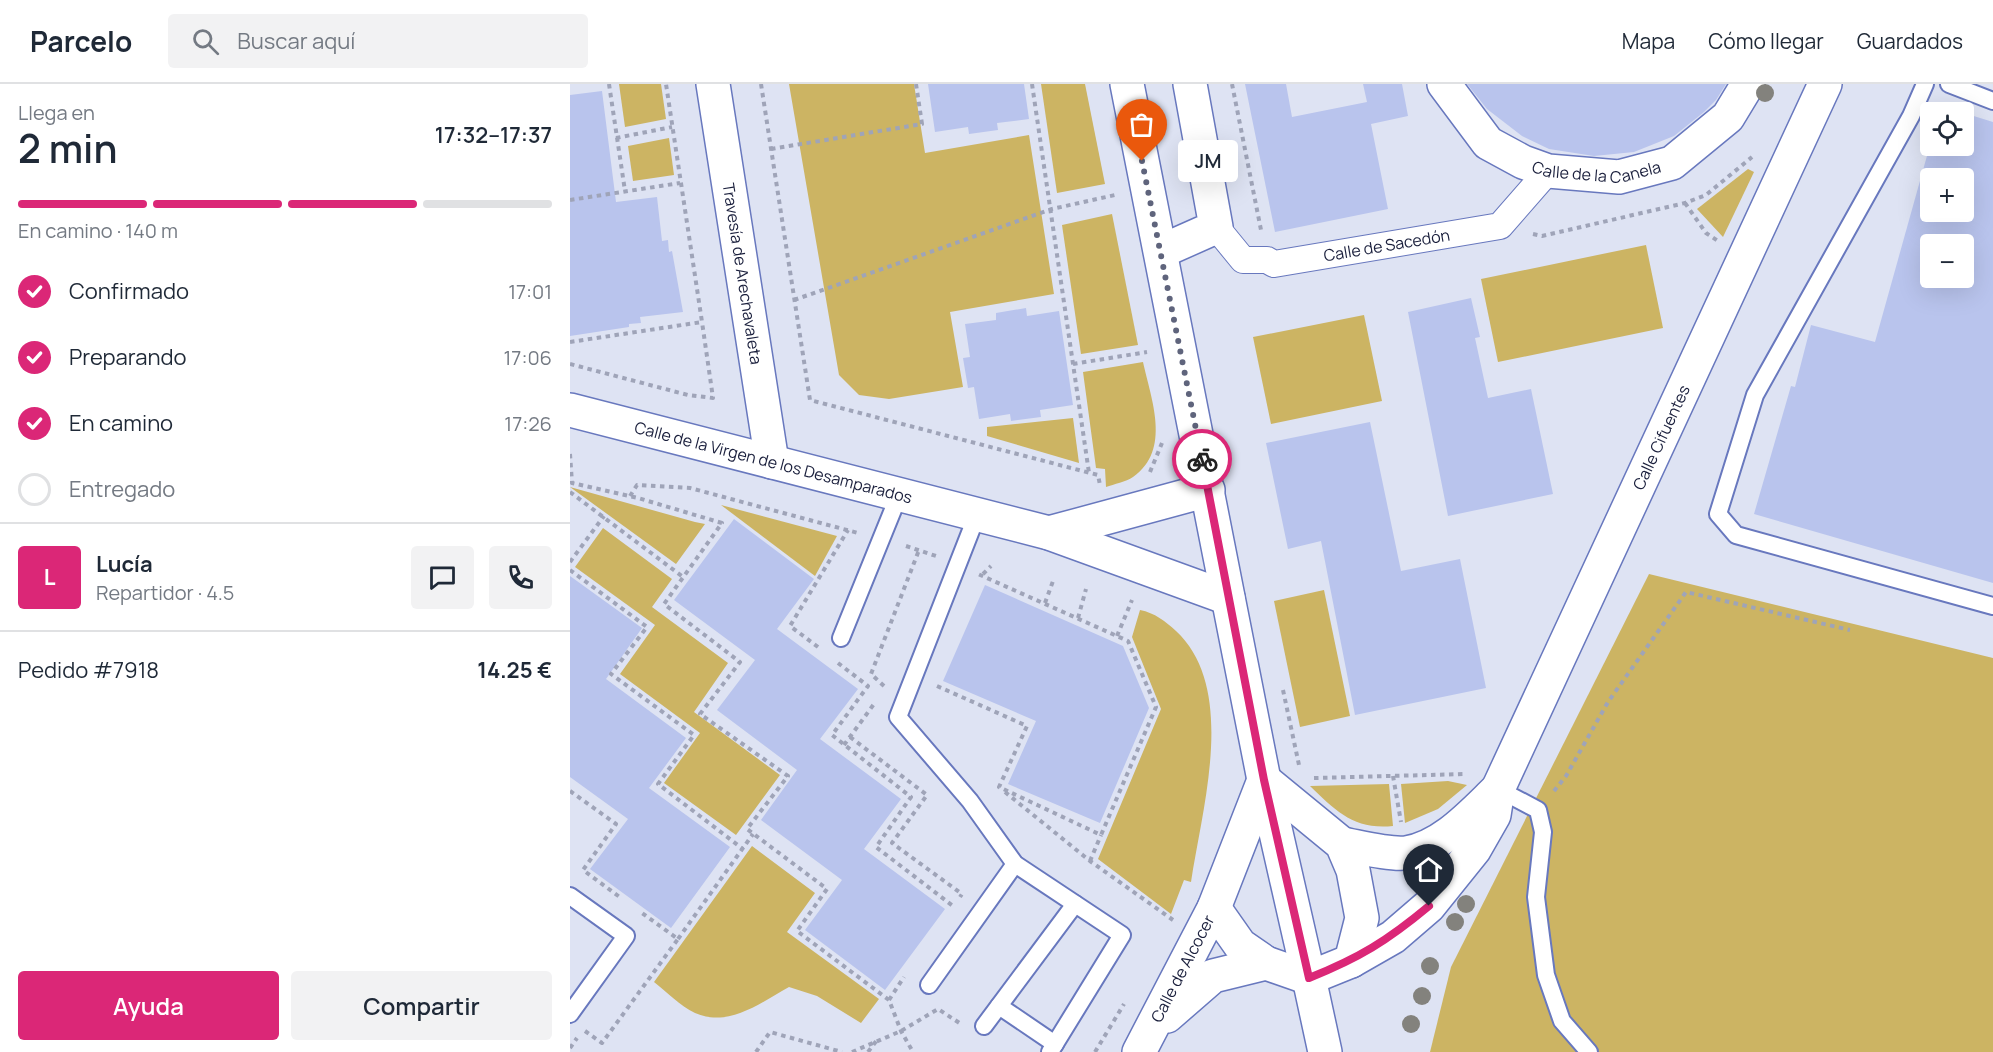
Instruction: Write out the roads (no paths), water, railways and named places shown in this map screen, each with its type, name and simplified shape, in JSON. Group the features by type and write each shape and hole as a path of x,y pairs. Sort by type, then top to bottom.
{"street":[{"name":"Travesía de Arechavaleta","path":"713,84 772,462"},
{"path":"1127,84 1264,780 1325,1052"},
{"path":"1161,251 1216,227 1190,84"},
{"name":"Calle de la Canela","path":"1444,84 1488,143 1523,162 1548,171 1619,177 1672,163 1728,117 1748,84"},
{"name":"Calle Cifuentes","path":"1351,961 1393,937 1429,906 1474,850 1494,815 1498,789 1825,84"},
{"name":"Calle de Sacedón","path":"1216,227 1244,260 1267,260 1274,264 1500,226 1548,171"},
{"name":"Calle de la Virgen de los Desamparados","path":"570,410 1049,533 1228,598"},
{"name":"Calle de la Virgen de los Desamparados","path":"1049,533 1208,490"},
{"path":"1264,780 1342,844 1353,870 1362,918 1351,961 1309,978"},
{"name":"Calle de Alcocer","path":"1145,1041 1214,908 1264,780"},
{"name":"Calle Cifuentes","path":"1342,844 1405,853 1430,845 1461,824 1498,789"},
{"name":"Calle de Alcocer","path":"1214,908 1240,945 1266,963 1309,978"},
{"name":"Calle de Alcocer","path":"1145,1041 1213,976 1266,963"}],"lane":[{"path":"1925,84 1911,116 1755,396 1718,514 1736,535 1993,606"},
{"path":"1949,84 1993,101"},
{"path":"841,638 899,495"},
{"path":"977,514 898,717 970,801 1015,864 1122,935 1052,1048 999,1006"},
{"path":"1498,789 1538,810 1543,832 1536,897 1546,975 1562,1021 1589,1052"},
{"path":"929,985 1015,864"},
{"path":"570,896 626,936 570,1014"},
{"path":"984,1026 1075,904"}],"place":[{"name":"JM","path":"1142,161"}]}
